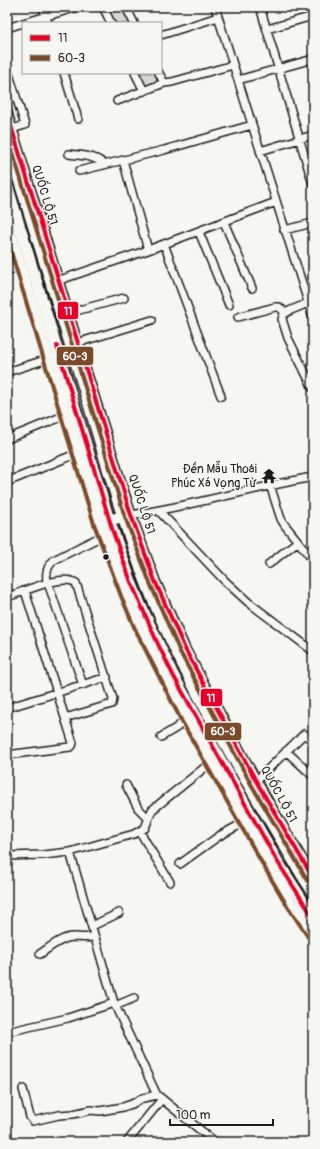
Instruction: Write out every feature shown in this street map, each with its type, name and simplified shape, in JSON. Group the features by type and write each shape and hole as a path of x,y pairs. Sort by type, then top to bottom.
{"highway":[{"name":"QUỐC LỘ 51","path":"7,142 55,281 148,588 183,665 309,872 313,892"},
{"path":"7,185 55,357 105,521 157,642 215,760 263,844 313,917"},
{"path":"105,521 127,516"}],"main road":[{"name":"QUỐC LỘ 51","path":"7,113 55,281 68,313 127,516"},
{"path":"7,219 21,266 55,357"},
{"path":"105,521 104,535 138,620 187,719 215,760 245,822 263,844 291,901 313,934"},
{"name":"QUỐC LỘ 51","path":"234,751 256,781 309,872"}],"street":[{"path":"43,7 47,20"},
{"path":"31,22 47,20 78,7"},
{"path":"103,7 110,22"},
{"path":"126,7 134,22"},
{"path":"215,7 284,230 310,302 313,318"},
{"path":"260,7 312,181"},
{"path":"266,29 313,16"},
{"path":"162,35 218,17"},
{"path":"7,28 22,23"},
{"path":"238,80 313,59"},
{"path":"117,101 164,83 233,65"},
{"path":"7,68 25,125 12,129"},
{"path":"64,74 78,119"},
{"path":"136,74 144,91"},
{"path":"160,74 164,83"},
{"path":"79,171 164,150 252,125"},
{"path":"260,151 313,135"},
{"path":"69,154 91,157 102,162 104,165"},
{"path":"123,160 148,250"},
{"path":"55,281 199,232 276,202"},
{"path":"224,222 252,288"},
{"path":"284,230 313,223"},
{"path":"199,232 229,305"},
{"path":"164,244 221,396"},
{"path":"7,271 21,266"},
{"path":"68,313 124,298"},
{"path":"310,302 284,314 282,319 284,327 313,388"},
{"path":"238,317 276,307 279,307 286,313"},
{"path":"77,343 152,320"},
{"path":"7,372 55,357"},
{"path":"7,439 72,412"},
{"path":"7,482 83,450"},
{"path":"127,516 159,511 270,485 313,477"},
{"path":"270,485 281,519 313,560"},
{"path":"159,511 248,602 313,651"},
{"path":"82,685 47,584 46,571 54,560 104,535"},
{"path":"268,564 298,542"},
{"path":"7,597 47,584 65,580 76,583 113,699 112,704 65,718"},
{"path":"7,754 70,748 73,743 25,591"},
{"path":"7,708 107,677"},
{"path":"161,737 187,719"},
{"path":"256,781 304,734 313,741"},
{"path":"286,751 313,776"},
{"path":"7,856 43,855 70,852 140,832 144,828 152,810 215,760"},
{"path":"126,785 138,808 148,818"},
{"path":"180,864 219,836 245,822"},
{"path":"140,832 170,882"},
{"path":"70,852 115,1005 160,1097 215,1142"},
{"path":"92,926 119,913"},
{"path":"40,954 61,941 71,937 84,938 95,936"},
{"path":"7,1032 68,1018 134,998"},
{"path":"23,1089 30,1117 33,1121 91,1110 100,1111 123,1107 143,1098 160,1097"},
{"path":"127,1142 160,1097"}],"shaded area":[{"path":"106,7 123,7 130,22 113,22"},
{"path":"138,74 157,74 161,82 145,88"}],"transit line":[{"name":"11","path":"7,113 131,515 155,581 185,649 256,781 313,878"},
{"name":"60-3","path":"7,134 125,517 150,583 180,652 251,784 308,881"},
{"name":"60-3","path":"7,239 94,524 135,629 182,722 263,865 308,937"},
{"name":"11","path":"57,346 113,532 131,582 157,642 173,675 277,861 313,917"}],"place":[{"name":"Đền Mẫu Thoải Phúc Xá Vọng Từ","path":"269,476"}]}
